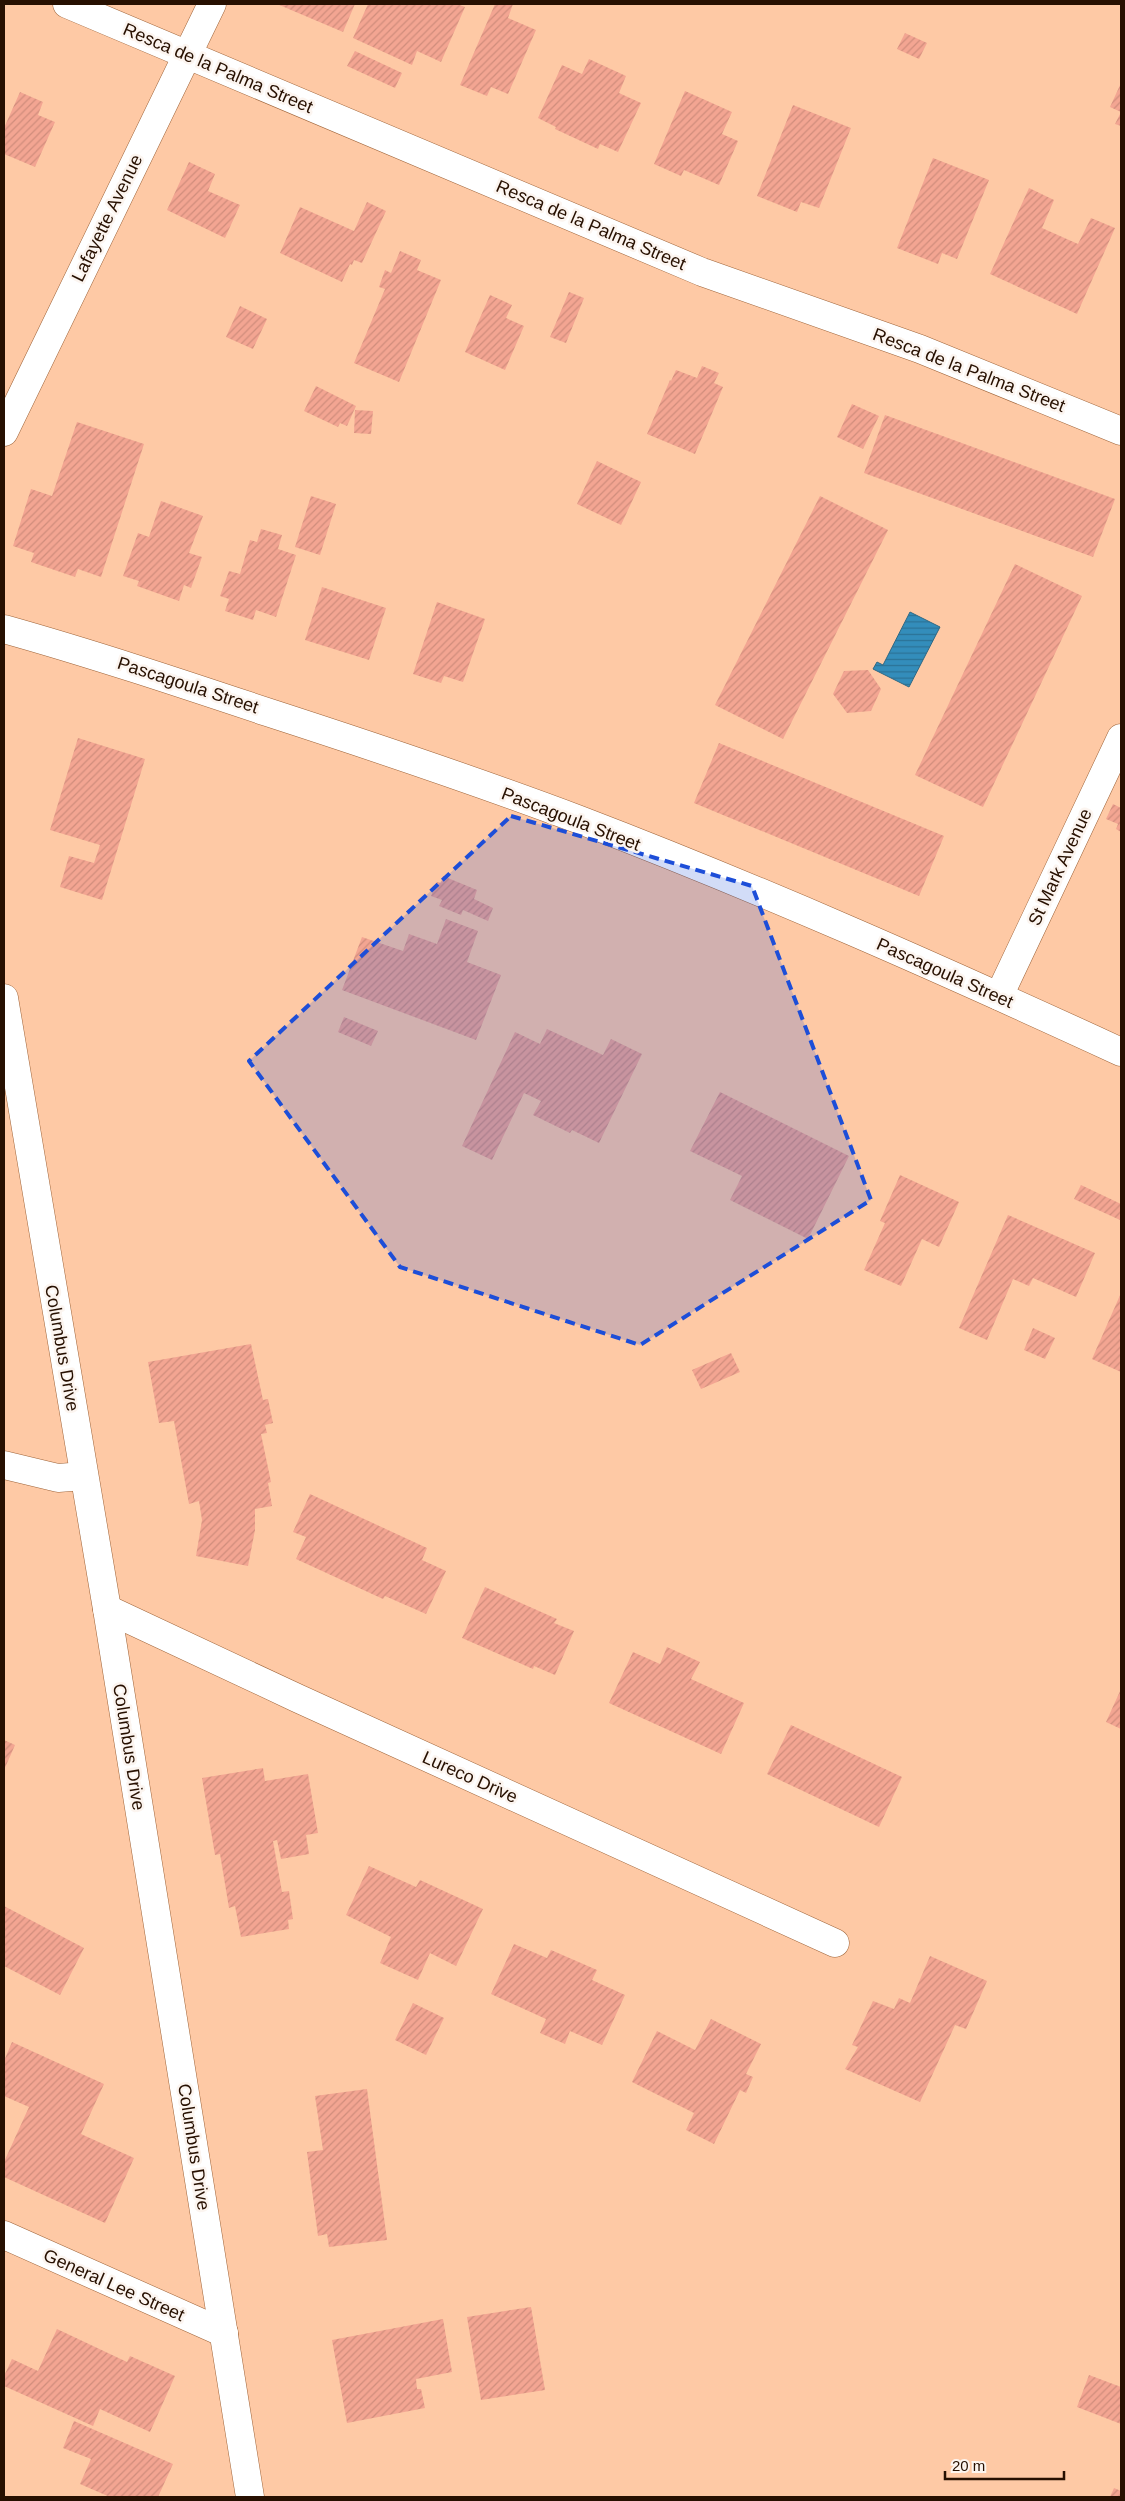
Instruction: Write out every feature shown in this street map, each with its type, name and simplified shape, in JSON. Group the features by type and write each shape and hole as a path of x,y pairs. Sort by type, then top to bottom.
{"street":[{"name":"Resca de la Palma Street","path":"67,4 702,272 920,349 1121,431"},
{"name":"Lafayette Avenue","path":"4,432 186,54 212,4"},
{"name":"Pascagoula Street","path":"4,628 92,653 404,757 572,818 816,916 1121,1052"},
{"name":"St Mark Avenue","path":"999,996 1121,738"},
{"name":"Columbus Drive","path":"4,998 107,1609 250,2497"},
{"path":"4,1465 58,1478 84,1476"},
{"name":"Lureco Drive","path":"107,1609 306,1702 835,1943"},
{"name":"General Lee Street","path":"4,2235 224,2333"}],"highlighted area":[{"path":"511,816 752,886 871,1200 640,1345 400,1267 249,1061"}],"water":[{"path":"910,612 940,627 909,687 873,669 877,662 883,665"}],"building":[{"path":"277,4 355,4 343,32"},
{"path":"368,4 457,4 465,7 441,62 417,51 412,65 353,38"},
{"path":"495,4 513,4 508,18 536,30 508,94 491,87 487,96 460,85"},
{"path":"905,33 927,43 919,59 897,49"},
{"path":"355,51 402,73 395,88 347,66"},
{"path":"589,59 626,76 619,93 641,103 618,152 600,144 598,149 555,129 556,127 538,118 562,65 582,74"},
{"path":"1121,83 1121,112 1110,107"},
{"path":"685,91 732,112 722,134 738,141 719,185 684,170 681,176 654,164"},
{"path":"20,92 43,102 38,115 55,122 35,167 4,154 4,128"},
{"path":"793,105 851,128 819,208 801,202 797,212 757,196"},
{"path":"1121,112 1121,126 1115,124"},
{"path":"933,158 989,180 957,259 942,253 938,264 897,248"},
{"path":"189,162 215,174 208,191 240,205 225,238 167,210"},
{"path":"1029,188 1054,200 1042,228 1078,244 1091,218 1115,228 1077,314 990,274"},
{"path":"367,202 386,211 362,263 354,260 352,265 350,264 342,282 280,253 300,207 354,231"},
{"path":"400,251 421,260 417,270 441,280 399,382 354,363 385,289 379,287 385,270 391,273"},
{"path":"569,292 584,298 566,343 550,337"},
{"path":"490,295 512,305 506,318 524,326 505,370 465,352"},
{"path":"240,306 267,319 253,349 226,337"},
{"path":"702,366 719,373 714,383 723,387 695,454 647,434 676,370 697,378"},
{"path":"316,386 356,406 347,426 340,423 338,427 304,411"},
{"path":"852,404 879,416 863,449 837,437"},
{"path":"355,410 373,411 371,434 354,433"},
{"path":"885,415 1115,499 1093,557 864,473"},
{"path":"77,422 144,444 101,577 78,569 75,577 31,562 34,553 13,546 31,489 52,496"},
{"path":"597,461 641,482 621,525 577,504"},
{"path":"311,496 336,504 320,555 295,547"},
{"path":"820,496 888,530 783,739 715,705"},
{"path":"161,501 203,516 189,553 202,557 191,588 184,585 179,601 137,586 139,581 123,576 138,533 149,537"},
{"path":"261,529 282,535 278,549 296,555 276,617 256,610 253,620 225,611 229,599 220,596 229,571 240,574 250,540 257,542"},
{"path":"1015,564 1082,596 983,807 915,775"},
{"path":"322,587 386,608 369,660 305,640"},
{"path":"437,602 485,619 463,682 444,676 441,683 413,674"},
{"path":"868,670 881,689 871,711 847,713 833,694 844,671"},
{"path":"78,738 145,759 102,900 60,887 69,856 94,863 100,845 50,830"},
{"path":"719,743 944,836 919,896 694,803"},
{"path":"1113,804 1121,808 1121,832 1116,829 1118,824 1106,819"},
{"path":"443,876 477,890 474,899 493,908 488,921 463,910 461,915 439,906 442,900 431,896 437,882 441,883"},
{"path":"446,919 478,931 467,962 501,975 476,1040 342,990 362,937 403,951 409,934 437,944"},
{"path":"344,1017 378,1031 371,1046 338,1032"},
{"path":"547,1029 603,1055 611,1039 642,1054 599,1143 572,1130 570,1133 533,1115 541,1101 524,1093 492,1160 462,1146 515,1032 540,1044"},
{"path":"720,1092 849,1156 808,1239 730,1200 742,1176 690,1151"},
{"path":"900,1175 959,1202 939,1247 922,1239 901,1286 864,1270 885,1223 880,1221"},
{"path":"1081,1185 1121,1204 1120,1220 1074,1199"},
{"path":"1008,1215 1095,1253 1076,1297 1033,1278 1029,1286 1013,1279 987,1340 959,1328"},
{"path":"1121,1293 1121,1372 1092,1359"},
{"path":"1033,1328 1055,1338 1045,1359 1024,1350"},
{"path":"251,1344 263,1400 268,1399 273,1423 265,1425 267,1433 261,1434 271,1482 268,1483 272,1506 255,1509 255,1530 248,1566 196,1556 202,1520 199,1501 189,1504 174,1421 159,1423 148,1362"},
{"path":"731,1353 740,1372 701,1389 692,1370"},
{"path":"310,1494 427,1548 422,1560 446,1571 426,1614 385,1596 383,1599 296,1559 306,1537 293,1532"},
{"path":"485,1587 557,1619 554,1623 574,1631 555,1675 534,1666 533,1669 462,1638"},
{"path":"667,1647 700,1662 691,1679 744,1703 721,1754 609,1703 633,1652 660,1664"},
{"path":"1121,1689 1121,1729 1106,1722"},
{"path":"791,1725 902,1777 879,1827 767,1774"},
{"path":"4,1740 15,1745 4,1770"},
{"path":"263,1768 265,1781 308,1774 318,1833 306,1835 309,1854 281,1859 277,1840 273,1841 282,1892 289,1891 293,1919 288,1920 289,1929 241,1937 235,1906 229,1908 220,1854 215,1855 202,1778"},
{"path":"369,1866 416,1887 420,1880 483,1909 456,1966 430,1953 418,1980 380,1963 391,1937 346,1915"},
{"path":"4,1906 84,1948 60,1995 4,1966"},
{"path":"514,1944 547,1958 551,1950 597,1970 592,1980 625,1995 602,2045 570,2031 565,2044 540,2033 546,2019 491,1994"},
{"path":"930,1956 987,1981 966,2029 955,2025 920,2102 845,2069 858,2047 852,2045 873,2001 894,2009 899,1998 910,2003"},
{"path":"413,2003 444,2018 426,2055 395,2040"},
{"path":"711,2019 761,2044 746,2074 753,2077 746,2093 740,2090 714,2144 686,2130 694,2113 632,2082 657,2031 695,2050"},
{"path":"12,2042 104,2084 81,2134 134,2158 105,2223 4,2177 4,2162 29,2107 4,2096 4,2061"},
{"path":"367,2089 387,2240 329,2247 327,2234 318,2236 307,2152 323,2150 315,2096"},
{"path":"531,2307 545,2390 481,2400 467,2317"},
{"path":"443,2319 452,2372 416,2379 417,2389 421,2389 425,2408 347,2423 332,2340"},
{"path":"57,2329 127,2362 130,2356 175,2376 150,2432 100,2409 93,2426 4,2386 4,2376 12,2359 38,2371"},
{"path":"1089,2375 1121,2387 1121,2424 1077,2407"},
{"path":"74,2421 173,2464 158,2497 110,2497 80,2484 91,2459 63,2448"},
{"path":"1114,2488 1121,2491 1121,2497 1110,2497"}]}
